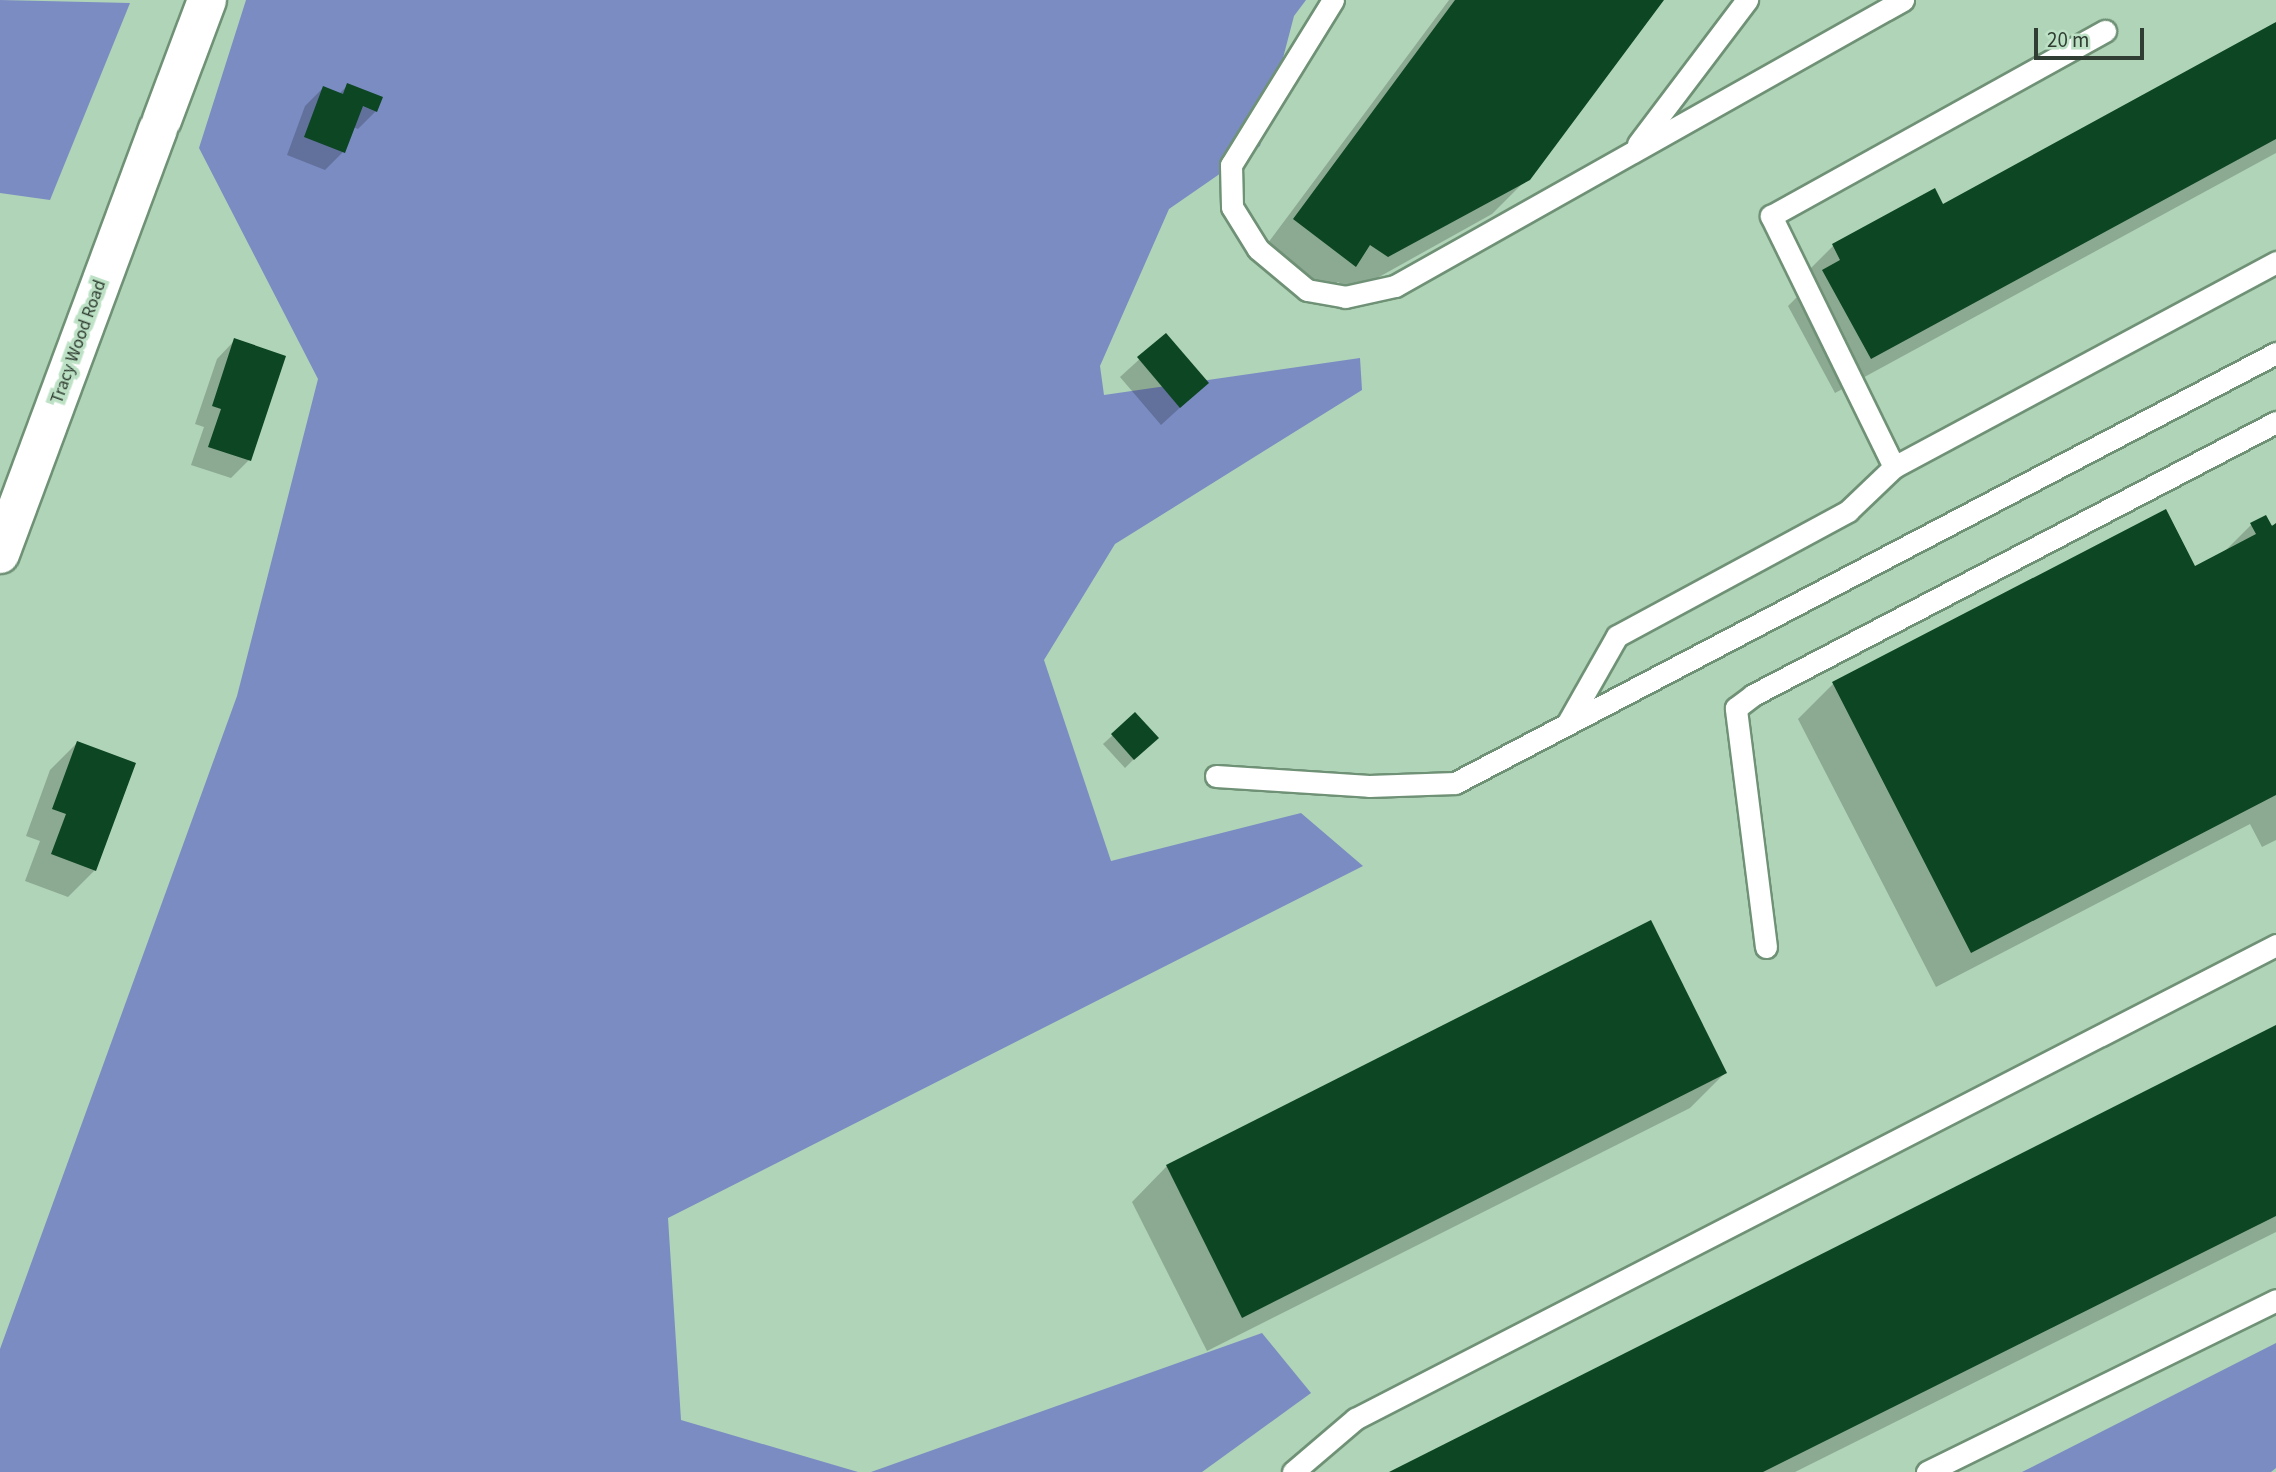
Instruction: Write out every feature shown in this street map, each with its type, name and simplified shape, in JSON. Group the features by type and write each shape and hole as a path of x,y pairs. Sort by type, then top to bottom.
{"street":[{"name":"Tracy Wood Road","path":"0,554 207,0"}],"lane":[{"path":"1333,0 1231,165 1232,207 1258,249 1307,290 1345,297 1395,286 1903,0"},
{"path":"1633,151 1747,0"},
{"path":"1894,467 1771,216 2105,31"},
{"path":"1567,724 1617,636 1848,511 1894,467 2276,262"},
{"path":"1216,776 1369,786 1455,783 2276,353"},
{"path":"1766,947 1736,708 1753,695 2276,422"},
{"path":"1293,1472 1355,1419 2276,945"},
{"path":"1927,1472 2276,1300"}],"shaded area":[{"path":"0,0 130,3 50,200 0,193"},
{"path":"246,0 1306,0 1294,16 1260,146 1169,209 1100,366 1104,395 1360,358 1362,390 1115,544 1044,660 1111,861 1301,813 1363,866 668,1218 681,1420 858,1472 0,1472 0,1349 237,696 318,379 199,148"},
{"path":"1262,1333 1311,1393 1202,1472 871,1472"},
{"path":"2276,1343 2276,1468 2271,1472 2022,1472"}],"building":[{"path":"1455,0 1664,0 1530,180 1388,257 1370,245 1356,267 1293,219"},
{"path":"2276,22 2276,139 1871,359 1822,270 1840,260 1832,244 1935,188 1943,204"},
{"path":"347,83 383,97 377,112 363,106 345,153 304,137 323,86 343,94"},
{"path":"1166,333 1209,383 1180,408 1137,357"},
{"path":"234,338 286,356 251,461 208,447 221,409 212,406"},
{"path":"2166,509 2195,566 2256,534 2250,523 2266,515 2272,526 2276,523 2276,795 1971,953 1832,682"},
{"path":"1135,712 1159,738 1134,760 1111,734"},
{"path":"77,741 136,763 96,871 51,854 66,814 52,809"},
{"path":"1651,920 1727,1073 1242,1318 1166,1165"},
{"path":"2276,1025 2276,1216 1763,1472 1389,1472"}]}
